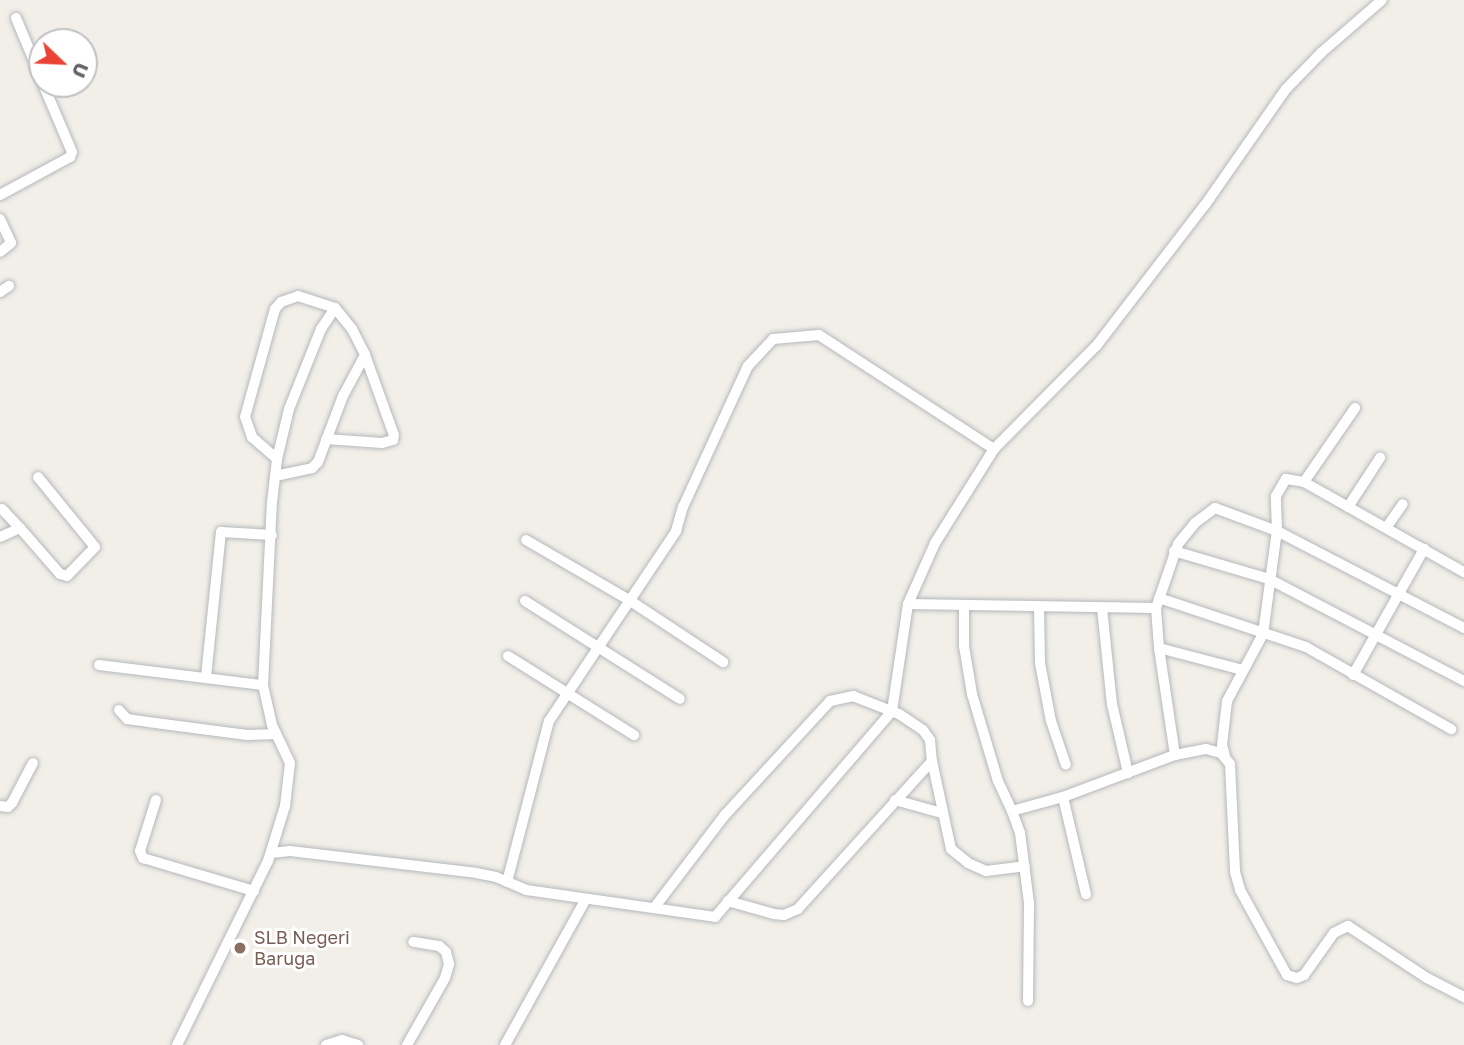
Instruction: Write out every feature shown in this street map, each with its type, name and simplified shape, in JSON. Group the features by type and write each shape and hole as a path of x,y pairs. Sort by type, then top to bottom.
{"street":[{"path":"271,853 290,851 476,873 526,890 715,917 892,711 908,604 934,543 994,449 1097,345 1181,238 1286,89 1322,52 1382,0"},
{"path":"16,18 28,46"},
{"path":"0,195 70,157 72,152 50,98"},
{"path":"0,219 11,243 0,252"},
{"path":"276,459 252,437 245,417 275,309 281,302 299,296 335,307 352,329 365,355 391,426 393,440 367,442 326,439"},
{"path":"177,1045 254,891 271,853 285,806 290,772 286,750 276,734 262,685 276,459 298,383 321,329 335,307"},
{"path":"507,883 546,728 567,692 676,531 682,507 748,366 773,339 819,335 994,449"},
{"path":"275,476 316,466 343,396 365,355"},
{"path":"1304,482 1355,408"},
{"path":"1348,507 1380,458"},
{"path":"2,509 60,574 67,576 95,547 38,477"},
{"path":"1464,572 1304,482 1286,479 1276,496 1278,531 1263,634 1227,701 1222,745 1230,764 1235,872 1240,890 1287,975 1297,978 1304,975 1334,933 1348,926 1437,984 1464,997"},
{"path":"1386,528 1403,504"},
{"path":"1175,755 1158,648 1157,603 1174,551 1195,523 1215,508 1278,531 1464,628"},
{"path":"0,537 20,528"},
{"path":"206,677 221,532 272,535"},
{"path":"526,540 629,600 723,662"},
{"path":"1353,675 1424,549"},
{"path":"1174,551 1269,579 1464,681"},
{"path":"525,601 680,699"},
{"path":"908,604 1102,608 1157,603 1263,634 1279,636 1306,647 1451,729"},
{"path":"964,606 964,646 972,694 998,781 1020,832 1030,926 1028,1001"},
{"path":"1040,606 1040,663 1051,721 1066,765"},
{"path":"1102,608 1112,704 1128,773"},
{"path":"1158,648 1243,670"},
{"path":"508,656 634,735"},
{"path":"99,665 262,685"},
{"path":"654,908 724,816 830,701 853,696 892,711 923,730 930,740 951,849 968,863 986,871 1025,866"},
{"path":"119,710 127,719 247,735 276,734"},
{"path":"1012,811 1063,797 1175,755 1206,749 1225,756"},
{"path":"728,901 774,914 793,912 932,761"},
{"path":"0,806 8,807 12,803 33,763"},
{"path":"1063,797 1086,894"},
{"path":"156,800 140,851 143,858 254,891"},
{"path":"895,800 942,813"},
{"path":"505,1045 586,899"},
{"path":"407,1045 445,978 449,964 446,952 439,946 413,942"},
{"path":"326,1045 342,1040 358,1045"}],"place":[{"name":"SLB Negeri Baruga","path":"240,948"}]}
